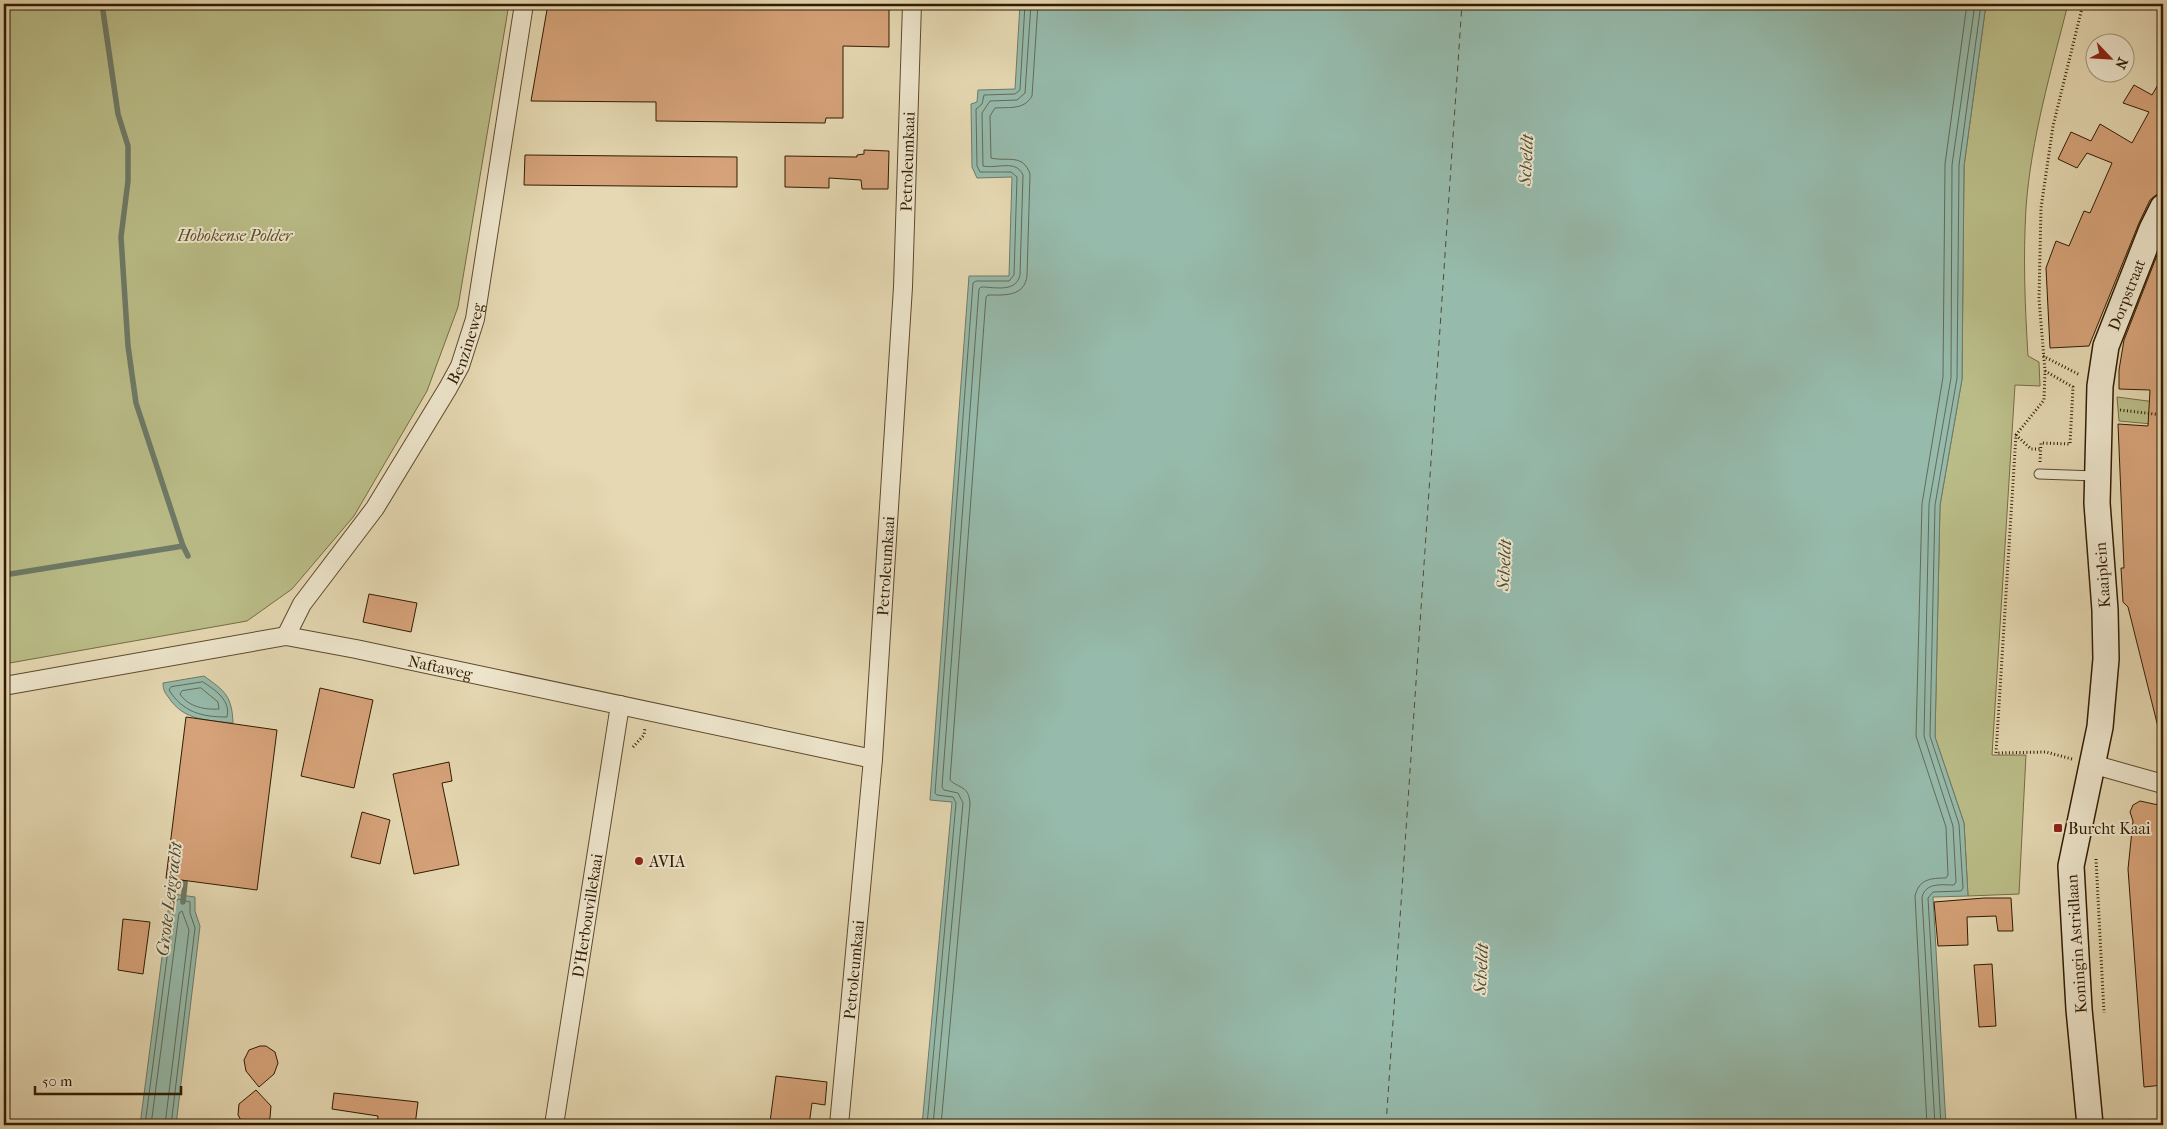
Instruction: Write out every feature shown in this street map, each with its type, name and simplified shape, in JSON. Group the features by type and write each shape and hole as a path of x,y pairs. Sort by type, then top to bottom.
{"street":[{"name":"Benzineweg","path":"286,636 302,604 364,525 386,492 460,366 475,319 524,4"},
{"name":"Petroleumkaai","path":"839,1125 874,760 903,288 912,4"},
{"name":"Dorpstraat","path":"2100,397 2106,346 2137,266 2163,207"},
{"name":"Kaaiplein","path":"2092,764 2100,727 2106,659 2105,610 2100,558 2096,476 2100,397"},
{"name":"Naftaweg","path":"4,686 286,636 620,704 874,760"},
{"name":"D'Herbouvillekaai","path":"554,1125 620,704"},
{"path":"2092,764 2163,784"},
{"name":"Koningin Astridlaan","path":"2090,1125 2079,1009 2071,866 2092,764"}],"lane":[{"path":"2039,474 2096,476"}],"path":[{"path":"2083,4 2053,126 2041,208 2039,299 2045,371 2044,400 2016,435 1996,753 2046,752 2092,764"},
{"path":"2043,356 2100,397 2163,414"},
{"path":"2039,474 2041,443 2070,444 2073,388 2045,371"},
{"path":"2016,435 2031,449 2041,450"},
{"path":"2096,852 2104,1018"}],"green space":[{"name":"Hobokense Polder","path":"4,4 509,4 458,307 427,391 354,516 292,589 247,621 4,664"},
{"path":"1986,4 2068,4 2042,105 2032,156 2026,208 2025,282 2028,356 2039,362 2040,386 2015,385 1992,755 2026,755 2019,894 1968,896 1964,823 1935,737 1940,505 1962,379 1964,166"},
{"path":"2117,397 2163,403 2163,425 2119,421"}],"water":[{"name":"Scheldt","path":"1020,4 1986,4 1964,166 1962,379 1940,505 1935,737 1964,823 1968,896 1933,897 1946,1125 922,1125 952,802 930,800 969,276 1009,276 1012,177 977,178 972,167 971,104 977,102 978,90 1015,89"},
{"path":"204,676 226,695 231,706 233,723 206,720 189,715 175,706 166,695 163,683"},
{"path":"173,894 195,897 195,911 200,926 176,1125 140,1125 168,911"}],"building":[{"path":"548,4 889,4 889,47 843,46 843,118 826,118 825,123 656,121 656,102 531,101"},
{"path":"2163,76 2163,193 2156,195 2150,200 2089,346 2050,348 2046,268 2056,241 2069,246 2084,211 2090,213 2112,163 2087,153 2077,168 2058,159 2071,132 2091,141 2100,124 2132,143 2149,112 2123,103 2134,85 2152,95"},
{"path":"864,150 889,151 888,189 862,189 861,180 829,178 829,188 785,187 785,156 857,157 857,155 864,154"},
{"path":"525,155 737,157 737,187 524,185"},
{"path":"2163,240 2163,424 2161,440 2163,441 2163,727 2158,727 2128,607 2123,602 2121,568 2124,568 2118,424 2148,426 2150,390 2119,389 2119,370 2124,340"},
{"path":"369,594 417,603 411,632 363,622"},
{"path":"320,688 373,700 354,788 301,776"},
{"path":"186,717 277,730 257,890 166,878"},
{"path":"449,762 452,781 442,783 459,865 414,874 393,774"},
{"path":"2140,801 2163,806 2163,1085 2144,1087 2128,869 2133,821 2130,812 2133,805"},
{"path":"362,812 390,820 380,864 351,857"},
{"path":"2011,898 2013,931 1998,931 1996,916 1967,917 1968,945 1938,946 1934,902"},
{"path":"123,919 150,922 143,974 118,970"},
{"path":"1992,964 1996,1026 1979,1027 1974,965"},
{"path":"266,1046 275,1052 278,1063 274,1074 259,1087 246,1071 244,1060 249,1050"},
{"path":"776,1076 827,1082 825,1105 812,1103 809,1125 780,1125 770,1122"},
{"path":"256,1090 271,1106 270,1118 264,1125 244,1125 238,1115 239,1104"},
{"path":"334,1093 418,1102 415,1125 377,1125 378,1116 332,1109"}],"waterway":[{"path":"102,4 118,114 128,146 128,181 121,237 128,346 136,403 183,546"},
{"name":"Grote Leigracht","path":"4,575 183,546 188,556"},
{"name":"Grote Leigracht","path":"183,902 186,874"}],"ferry route":[{"path":"1386,1125 1462,4"}],"place":[{"name":"Burcht Kaai","path":"2058,828"},
{"name":"AVIA","path":"639,861"}]}
